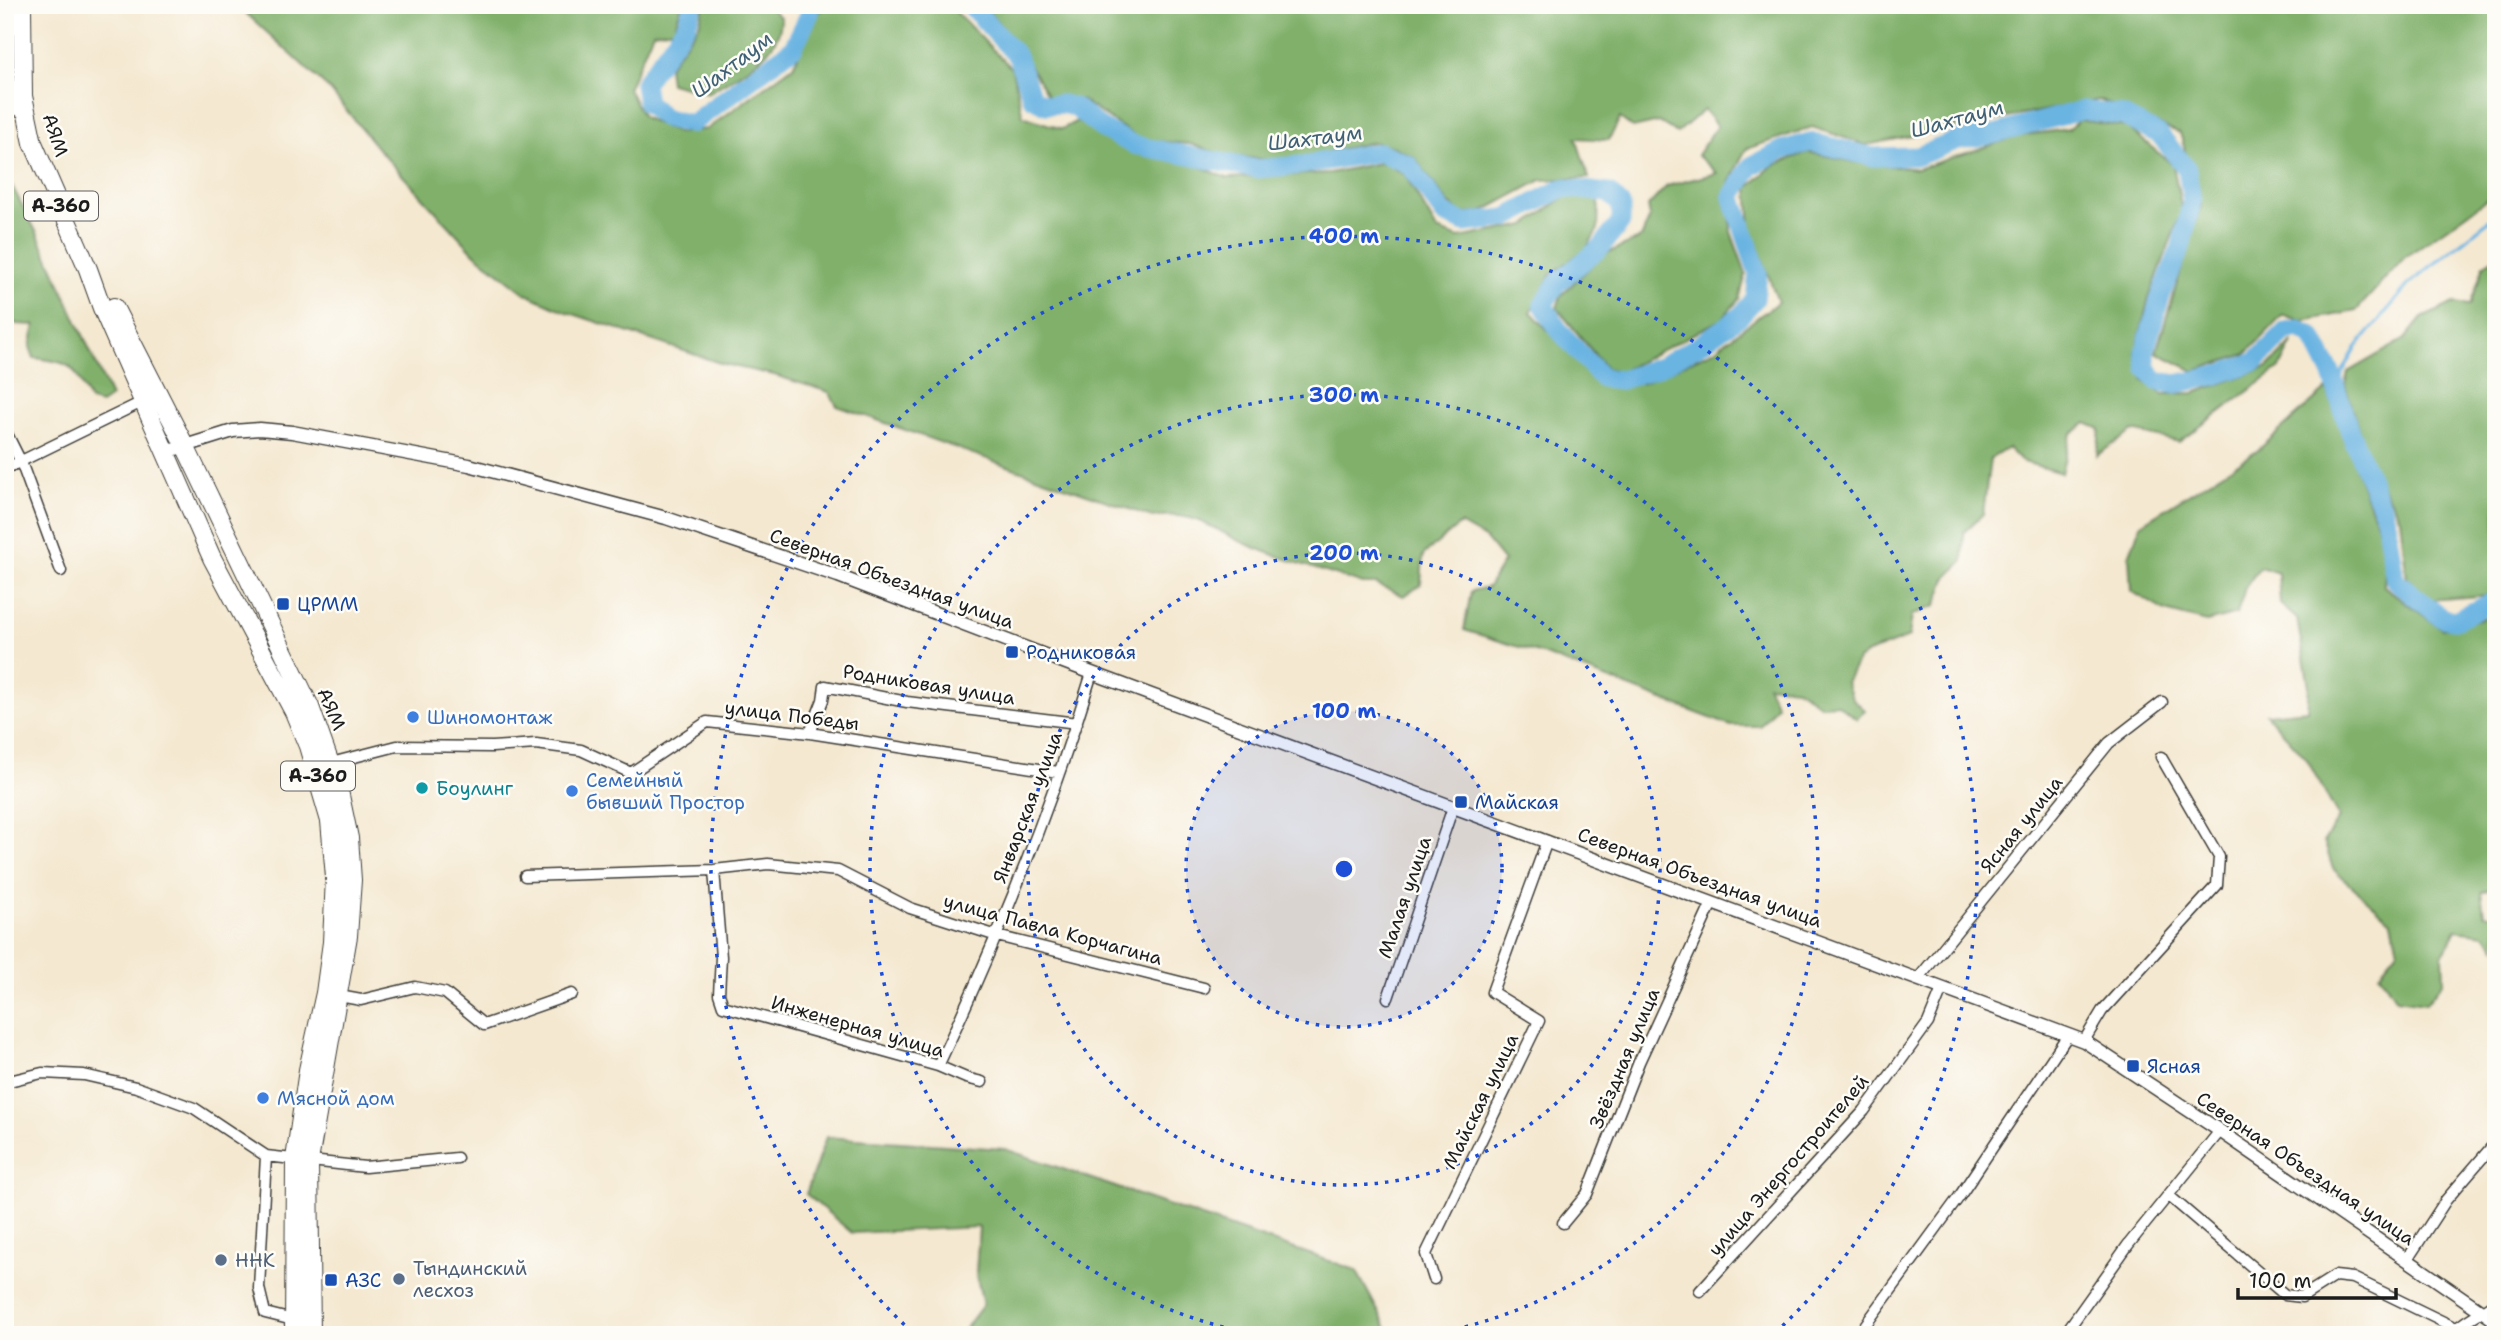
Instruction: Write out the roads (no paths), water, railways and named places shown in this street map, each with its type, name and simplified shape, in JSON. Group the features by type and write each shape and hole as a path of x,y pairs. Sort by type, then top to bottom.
{"highway":[{"name":"АЯМ","path":"22,5 23,96 33,143 212,558 294,712 308,746 330,821 335,877 332,942 325,993 308,1070 294,1328"},
{"name":"АЯМ","path":"88,269 111,299 310,707 331,763 349,838 352,880 348,936 339,996 302,1160 311,1335"}],"street":[{"path":"5,71 33,143"},
{"path":"5,469 144,401"},
{"name":"Северная Объездная улица","path":"166,452 233,431 260,429 292,432 469,465 666,518 838,576 1092,673 1713,902 2084,1041 2496,1321"},
{"path":"5,430 21,461 61,571"},
{"name":"Январская улица","path":"938,1066 997,936 1077,723 1092,673"},
{"name":"Родниковая улица","path":"810,733 823,700 825,686 907,702 1077,723"},
{"name":"Ясная улица","path":"1918,979 2109,743 2162,702"},
{"name":"улица Победы","path":"331,763 397,746 492,747 536,744 581,750 631,773 708,722 810,733 1058,772"},
{"path":"2084,1041 2102,1010 2217,885 2219,857 2161,757"},
{"name":"Малая улица","path":"1388,998 1452,807"},
{"name":"Майская улица","path":"1434,1279 1426,1254 1539,1021 1493,992 1547,841"},
{"name":"улица Павла Корчагина","path":"524,876 714,870 768,864 838,871 910,908 997,936 1204,988"},
{"name":"Инженерная улица","path":"714,870 721,957 719,994 723,1006 938,1066 982,1082"},
{"name":"Звёздная улица","path":"1563,1223 1587,1194 1639,1062 1713,902"},
{"path":"339,996 362,1000 415,987 445,993 484,1025 572,994"},
{"name":"улица Энергостроителей","path":"1700,1291 1864,1111 1928,1023 1942,989"},
{"path":"1858,1335 1959,1197 2068,1035"},
{"path":"5,1082 42,1073 84,1075 136,1087 194,1108 266,1156 365,1167 457,1158"},
{"path":"2064,1335 2128,1245 2220,1131"},
{"path":"2407,1260 2446,1200 2496,1142"},
{"path":"266,1156 259,1288 265,1313 294,1328"},
{"path":"2168,1195 2285,1295 2302,1297 2335,1276 2353,1278 2453,1331 2484,1313 2496,1301"}],"waterway":[{"name":"Шахтаум","path":"693,5 687,24 644,83 647,103 665,118 691,124 793,48 810,13 810,5"},
{"name":"Шахтаум","path":"970,5 1017,56 1032,98 1046,105 1062,104 1074,107 1101,128 1134,145 1256,169 1302,165 1380,152 1408,164 1444,214 1465,223 1506,218 1563,188 1609,193 1621,205 1621,222 1602,246 1556,284 1543,305 1558,329 1602,378 1621,380 1659,367 1699,345 1739,317 1755,299 1758,273 1732,196 1751,166 1782,150 1811,142 1873,157 1918,156 1958,140 1995,134 2083,110 2123,116 2160,135 2187,169 2192,201 2181,247 2160,298 2145,350 2147,368 2157,381 2176,384 2214,376 2255,362 2286,331 2299,329 2312,336 2332,375 2349,429 2385,516 2395,580 2442,618 2455,620 2488,604 2496,608"},
{"path":"2338,395 2342,373 2356,348 2409,284 2496,215"}],"place":[{"name":"ЦРММ","path":"283,604"},
{"name":"Родниковая","path":"1012,652"},
{"name":"Шиномонтаж","path":"413,717"},
{"name":"Боулинг","path":"422,788"},
{"name":"Семейный бывший Простор","path":"572,791"},
{"name":"Майская","path":"1461,802"},
{"name":"Ясная","path":"2133,1066"},
{"name":"Мясной дом","path":"263,1098"},
{"name":"ННК","path":"221,1260"},
{"name":"Тындинский лесхоз","path":"399,1279"},
{"name":"АЗС","path":"331,1280"}]}
